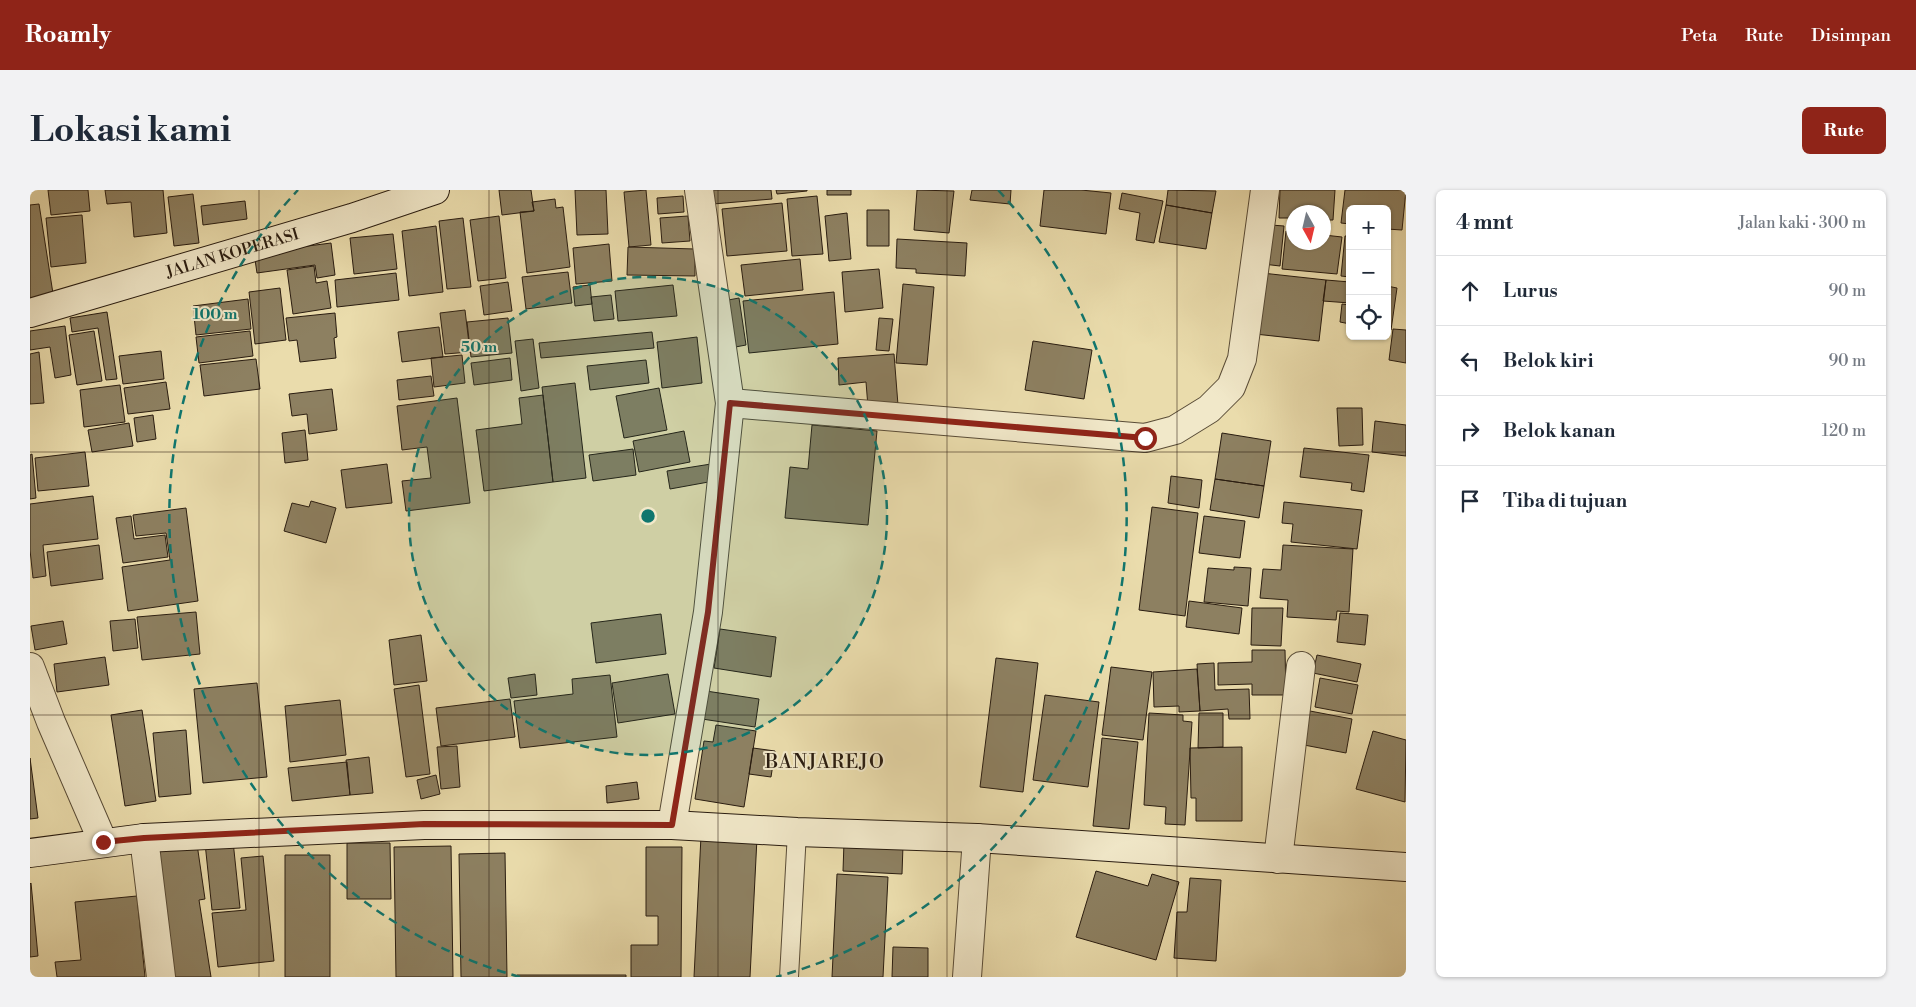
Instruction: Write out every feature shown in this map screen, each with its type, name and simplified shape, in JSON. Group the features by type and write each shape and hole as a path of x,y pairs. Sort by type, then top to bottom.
{"street":[{"name":"JALAN KOPERASI","path":"30,313 352,218 435,190"},
{"path":"672,825 708,612 730,403 699,190"},
{"path":"730,403 1145,438 1175,430 1209,410 1231,387 1242,359 1265,190"},
{"path":"1278,859 1301,666"},
{"path":"30,667 51,722 103,842"},
{"path":"30,853 144,838 424,824 672,825 797,832 978,838 1406,867"},
{"path":"144,838 160,977"},
{"path":"967,977 978,838"}],"lane":[{"path":"789,977 797,832"}],"building":[{"path":"48,190 88,190 90,211 51,215"},
{"path":"105,190 163,190 167,233 134,237 131,202 107,204"},
{"path":"499,190 531,190 534,211 502,215"},
{"path":"575,190 606,190 608,234 577,235"},
{"path":"646,190 651,245 629,247 624,192"},
{"path":"712,190 771,190 772,199 713,204"},
{"path":"776,190 807,190 807,191 777,194"},
{"path":"827,190 851,190 851,195 827,195"},
{"path":"917,190 954,191 949,233 914,230"},
{"path":"972,190 1011,190 1010,204 970,200"},
{"path":"1044,190 1081,190 1111,193 1106,234 1040,226"},
{"path":"1168,190 1216,191 1212,213 1166,205"},
{"path":"1280,190 1335,190 1333,220 1331,220 1331,205 1286,205 1286,218 1279,218"},
{"path":"1345,190 1406,190 1402,230 1391,229 1391,205 1346,205 1346,224 1341,223"},
{"path":"1122,193 1163,201 1154,243 1136,240 1140,213 1119,209"},
{"path":"193,194 199,243 174,246 168,197"},
{"path":"683,196 684,212 658,214 657,198"},
{"path":"817,196 823,254 792,256 787,199"},
{"path":"555,199 556,208 563,207 570,267 527,273 520,212 534,211 532,202"},
{"path":"245,201 247,219 203,225 201,206"},
{"path":"782,203 787,251 727,256 722,209"},
{"path":"39,204 54,300 30,304 30,205"},
{"path":"1166,205 1212,213 1206,249 1159,242"},
{"path":"867,210 889,210 889,246 867,246"},
{"path":"847,213 851,259 829,261 825,216"},
{"path":"82,215 86,263 51,267 46,218"},
{"path":"499,216 506,278 478,281 470,220"},
{"path":"688,216 690,241 662,243 660,218"},
{"path":"463,218 471,287 447,289 439,221"},
{"path":"1258,224 1284,226 1280,266 1254,263"},
{"path":"436,226 443,292 409,296 402,231"},
{"path":"1286,231 1286,250 1331,250 1331,236 1342,237 1337,274 1282,269"},
{"path":"393,234 397,269 354,274 350,238"},
{"path":"1345,236 1346,236 1346,277 1341,276"},
{"path":"897,239 967,243 965,276 916,273 916,269 896,268"},
{"path":"331,243 335,275 317,278 315,265 257,273 254,253"},
{"path":"609,244 612,281 576,284 573,248"},
{"path":"628,247 695,249 695,276 627,275"},
{"path":"800,259 803,290 745,296 741,265"},
{"path":"314,266 316,283 327,281 331,308 293,314 287,270"},
{"path":"879,269 883,308 845,312 842,272"},
{"path":"568,272 572,303 526,309 522,277"},
{"path":"396,273 399,300 337,307 335,280"},
{"path":"1262,273 1326,280 1319,341 1255,334"},
{"path":"1326,280 1346,282 1346,303 1323,301"},
{"path":"508,282 512,311 484,315 480,286"},
{"path":"903,284 934,287 927,365 896,363"},
{"path":"590,285 592,304 575,306 573,287"},
{"path":"673,285 677,316 618,321 615,291"},
{"path":"1391,287 1397,288 1391,330"},
{"path":"280,288 286,340 255,344 249,292"},
{"path":"834,292 838,344 749,353 743,301"},
{"path":"611,295 614,319 594,321 591,297"},
{"path":"739,298 746,345 730,348 723,301"},
{"path":"248,299 251,329 196,335 193,306"},
{"path":"1342,304 1346,304 1346,323 1340,322"},
{"path":"465,310 470,352 445,354 440,313"},
{"path":"107,312 117,379 106,380 98,328 72,332 70,318"},
{"path":"335,313 337,337 334,338 336,358 300,362 297,340 289,341 286,318"},
{"path":"508,318 512,353 471,357 467,322"},
{"path":"879,318 893,319 889,351 876,350"},
{"path":"65,326 71,375 55,378 50,347 30,350 30,331"},
{"path":"439,327 443,357 402,362 398,332"},
{"path":"1393,329 1406,330 1406,363 1389,360"},
{"path":"94,331 102,381 77,385 69,335"},
{"path":"250,331 253,356 199,363 196,337"},
{"path":"652,332 654,348 541,358 539,343"},
{"path":"697,337 702,383 662,388 657,342"},
{"path":"533,339 539,388 521,391 515,341"},
{"path":"1033,341 1092,350 1084,399 1025,390"},
{"path":"161,351 164,379 123,384 119,356"},
{"path":"39,352 44,403 30,404 30,354"},
{"path":"894,354 898,405 868,407 866,382 839,385 838,358"},
{"path":"462,355 465,383 434,387 431,358"},
{"path":"510,358 512,380 474,385 471,363"},
{"path":"256,359 260,389 204,396 200,365"},
{"path":"646,360 649,383 590,390 587,366"},
{"path":"431,376 434,396 399,400 397,380"},
{"path":"166,382 170,409 128,414 124,388"},
{"path":"575,383 586,478 553,482 542,387"},
{"path":"120,385 125,422 84,427 80,390"},
{"path":"659,388 667,430 624,438 616,396"},
{"path":"332,389 337,430 309,434 307,414 292,416 289,394"},
{"path":"543,395 553,482 484,491 476,430 522,424 519,398"},
{"path":"457,398 470,503 406,511 402,481 431,478 427,447 402,450 397,406"},
{"path":"1337,408 1362,408 1363,445 1339,446"},
{"path":"153,415 156,439 137,442 134,418"},
{"path":"1375,421 1406,425 1406,456 1372,452"},
{"path":"129,423 133,446 92,452 88,430"},
{"path":"812,425 877,431 868,525 785,518 790,467 808,469"},
{"path":"305,430 308,460 285,463 282,433"},
{"path":"684,431 690,462 639,472 633,441"},
{"path":"1222,433 1271,441 1264,486 1215,479"},
{"path":"1304,448 1369,455 1364,492 1351,490 1352,483 1300,477"},
{"path":"633,449 636,475 593,481 589,455"},
{"path":"85,452 89,486 38,491 35,458"},
{"path":"32,454 36,498 30,499 30,455"},
{"path":"387,464 392,503 346,508 341,470"},
{"path":"711,464 714,481 670,489 667,471"},
{"path":"1171,476 1202,480 1199,508 1168,503"},
{"path":"1215,479 1264,486 1259,518 1210,510"},
{"path":"93,496 98,539 43,545 46,576 33,578 30,550 30,504"},
{"path":"311,501 336,508 326,543 284,531 292,503 309,507"},
{"path":"1284,502 1362,510 1357,549 1291,542 1293,524 1282,523"},
{"path":"1152,507 1198,513 1185,616 1139,610"},
{"path":"186,508 198,601 128,611 122,567 170,560 166,533 136,536 133,515"},
{"path":"131,516 134,539 165,535 168,557 123,563 116,518"},
{"path":"1204,516 1245,521 1240,558 1199,553"},
{"path":"99,545 103,579 51,586 47,552"},
{"path":"1283,545 1353,549 1349,612 1337,611 1336,620 1287,617 1288,600 1260,598 1263,569 1281,570"},
{"path":"1234,567 1251,568 1248,606 1204,602 1208,568 1234,570"},
{"path":"1189,601 1242,608 1239,634 1186,627"},
{"path":"1252,608 1283,608 1281,646 1251,645"},
{"path":"196,612 200,654 142,660 137,617"},
{"path":"1340,613 1368,615 1365,645 1337,642"},
{"path":"661,614 666,654 596,663 591,623"},
{"path":"135,619 138,648 113,651 110,621"},
{"path":"63,621 67,644 35,650 31,626"},
{"path":"720,629 776,637 771,677 714,668"},
{"path":"421,635 427,681 394,685 389,640"},
{"path":"1252,650 1285,650 1286,695 1252,695 1252,684 1218,685 1218,663 1252,662"},
{"path":"1317,655 1361,664 1357,682 1313,673"},
{"path":"105,657 109,685 57,692 54,664"},
{"path":"996,658 1038,663 1023,792 980,787"},
{"path":"1214,663 1215,690 1249,689 1250,719 1229,719 1228,709 1200,711 1197,664"},
{"path":"1111,667 1152,672 1143,740 1102,735"},
{"path":"1197,669 1200,711 1179,712 1179,706 1154,707 1153,672"},
{"path":"535,674 537,695 511,698 508,678"},
{"path":"668,674 675,714 618,723 612,683"},
{"path":"610,675 617,737 520,748 514,701 573,694 572,679"},
{"path":"1320,678 1358,685 1352,714 1315,707"},
{"path":"257,683 267,777 203,783 194,689"},
{"path":"419,685 430,774 406,777 394,689"},
{"path":"706,691 759,699 755,727 702,719"},
{"path":"1045,695 1099,702 1088,787 1033,780"},
{"path":"510,699 515,737 441,746 436,708"},
{"path":"340,700 346,755 290,762 285,706"},
{"path":"142,710 156,801 125,806 111,715"},
{"path":"1310,711 1352,719 1346,753 1304,745"},
{"path":"1149,713 1183,715 1183,721 1192,722 1185,825 1165,824 1166,807 1144,805"},
{"path":"1199,713 1223,713 1223,747 1198,748"},
{"path":"716,725 756,731 744,807 695,799 704,741 713,742"},
{"path":"186,730 191,794 159,797 153,733"},
{"path":"1373,731 1406,740 1405,802 1356,789"},
{"path":"1102,738 1138,742 1129,829 1093,826"},
{"path":"457,746 460,787 441,789 437,747"},
{"path":"1242,747 1242,821 1196,821 1196,798 1191,798 1190,748"},
{"path":"753,748 775,751 771,777 749,774"},
{"path":"369,757 373,793 350,795 346,760"},
{"path":"30,758 38,818 30,819"},
{"path":"347,762 350,795 292,801 288,768"},
{"path":"436,775 440,794 421,799 417,780"},
{"path":"637,782 639,799 607,803 606,786"},
{"path":"701,836 757,838 750,977 694,977"},
{"path":"233,841 240,908 212,910 205,843"},
{"path":"844,842 903,845 902,874 843,871"},
{"path":"347,843 390,843 391,899 347,899"},
{"path":"197,844 205,899 199,900 211,977 172,977 153,850"},
{"path":"451,846 453,977 396,977 394,847"},
{"path":"646,847 682,847 681,977 631,977 631,945 658,945 658,916 646,916"},
{"path":"505,853 507,977 461,977 459,854"},
{"path":"285,855 330,855 330,977 285,977"},
{"path":"263,856 274,961 218,967 212,913 246,910 241,858"},
{"path":"1096,871 1148,886 1152,874 1179,882 1156,960 1076,937"},
{"path":"837,874 888,877 883,977 832,977"},
{"path":"1190,878 1221,880 1216,961 1174,958 1177,912 1187,912"},
{"path":"30,884 38,956 30,957"},
{"path":"137,896 145,977 57,977 55,962 81,960 75,902"},
{"path":"893,947 928,948 928,977 892,977"},
{"path":"517,975 626,975 626,977 517,977"}],"district":[{"name":"BANJAREJO","path":"825,762"}],"route":[{"path":"103,842 144,838 424,824 672,825 708,612 730,403 1145,438"}]}
